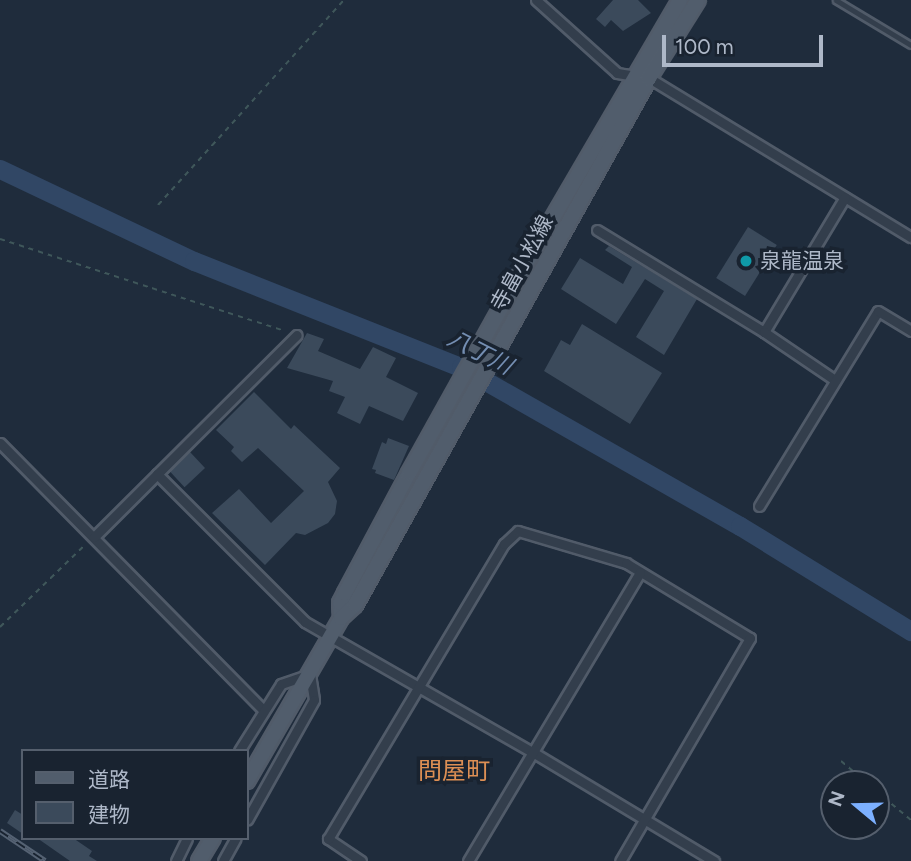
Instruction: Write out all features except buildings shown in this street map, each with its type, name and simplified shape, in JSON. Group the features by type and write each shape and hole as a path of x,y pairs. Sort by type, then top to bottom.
{"main road":[{"name":"寺畠小松線","path":"341,618 340,603 409,473 633,76 680,0"},
{"name":"寺畠小松線","path":"248,780 341,618 355,605 649,78 698,0"},
{"path":"199,861 212,840"}],"street":[{"path":"536,0 617,73 649,78 911,237"},
{"path":"764,332 845,197"},
{"path":"597,230 764,332 835,380"},
{"path":"759,506 878,311 911,331"},
{"path":"93,537 297,335"},
{"path":"0,443 263,710"},
{"path":"157,474 305,622 534,753 714,861"},
{"path":"361,861 328,839 504,544 518,531 626,563 750,638 620,861"},
{"path":"468,861 640,572"},
{"path":"240,749 281,684 310,674 314,700 248,818"},
{"path":"176,861 186,840"},
{"path":"223,861 235,840"}],"lane":[{"path":"836,0 911,45"}],"path":[{"path":"158,205 344,0"},
{"path":"0,239 297,335"},
{"path":"0,627 93,537"},
{"path":"841,761 852,770"},
{"path":"890,803 911,820"}],"waterway":[{"name":"八丁川","path":"0,169 194,261 461,367 740,526 911,631"}],"railway":[{"path":"0,831 45,861"}],"place":[{"name":"泉龍温泉","path":"746,261"}],"district":[{"name":"問屋町","path":"454,771"}]}
